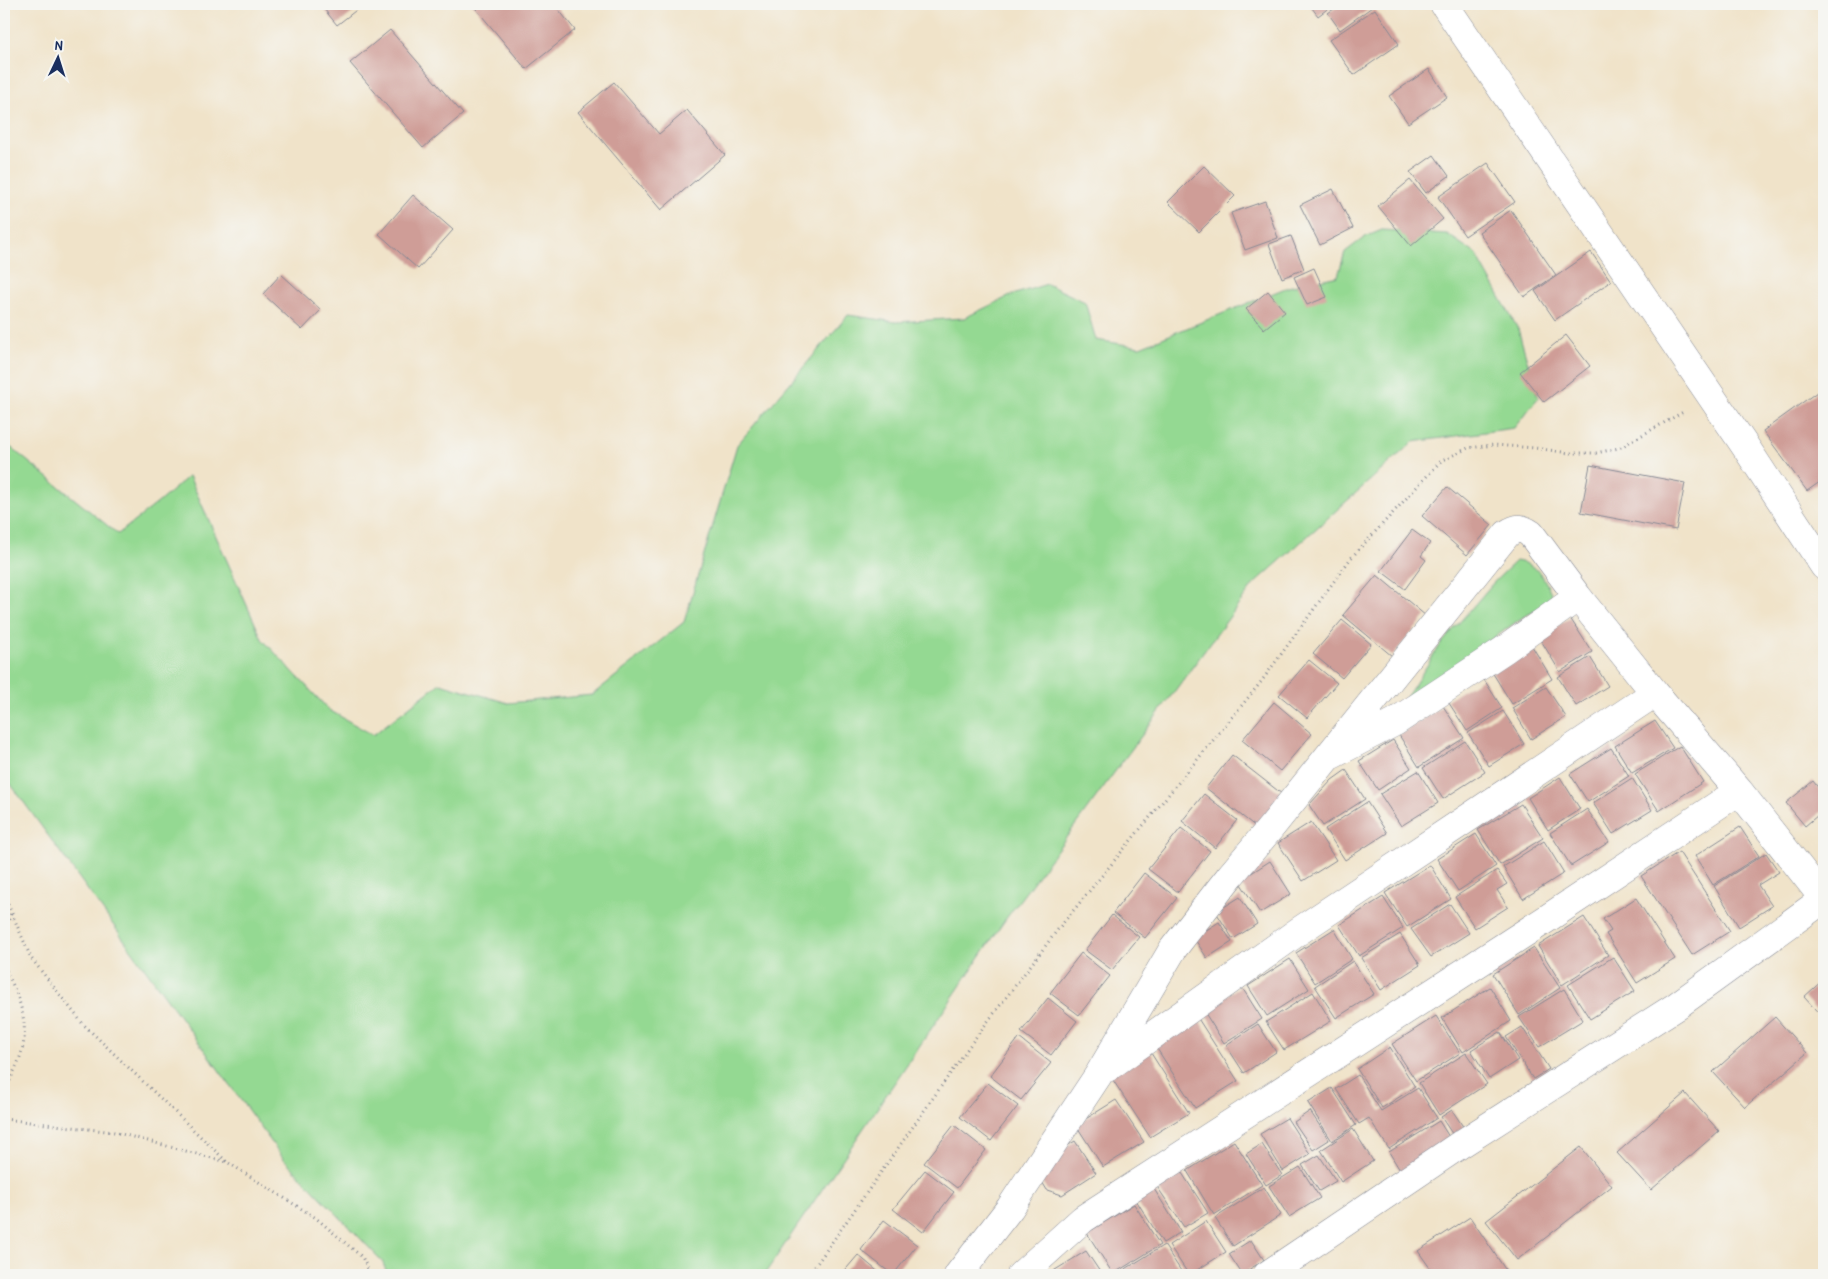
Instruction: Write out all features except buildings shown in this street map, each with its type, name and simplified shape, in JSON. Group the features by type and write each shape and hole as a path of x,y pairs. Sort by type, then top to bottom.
{"street":[{"path":"1444,4 1824,566"},
{"path":"958,1275 1010,1208 1099,1074 1173,949 1477,569 1507,534 1517,528 1524,529 1531,534 1578,597 1655,693 1739,792 1824,899 1674,1007 1461,1144 1267,1275"},
{"path":"1324,759 1395,722 1504,650 1578,597"},
{"path":"1099,1074 1299,931 1655,693"},
{"path":"1022,1275 1083,1219 1739,792"}],"path":[{"path":"809,1275 973,1041 1059,928 1261,682 1351,558 1441,461 1468,448 1494,445 1569,453 1596,453 1619,448 1662,422 1712,398"},
{"path":"4,895 31,958 83,1024 227,1162 316,1218 362,1256 371,1275"},
{"path":"4,934 12,913"},
{"path":"4,966 17,993 26,1022 21,1058 4,1089"},
{"path":"4,1119 114,1132 227,1162"}],"green space":[{"path":"1382,230 1447,234 1476,254 1518,329 1538,398 1514,428 1413,442 1254,584 1005,920 764,1275 388,1275 382,1261 283,1158 4,775 4,442 118,534 189,476 262,639 329,710 373,735 440,683 508,703 592,695 684,622 737,445 848,315 896,322 964,318 1012,295 1047,284 1085,302 1096,340 1140,347 1288,287 1338,276 1345,252 1365,237"},
{"path":"1516,561 1537,570 1555,601 1523,617 1402,704 1441,644 1494,582"}]}
